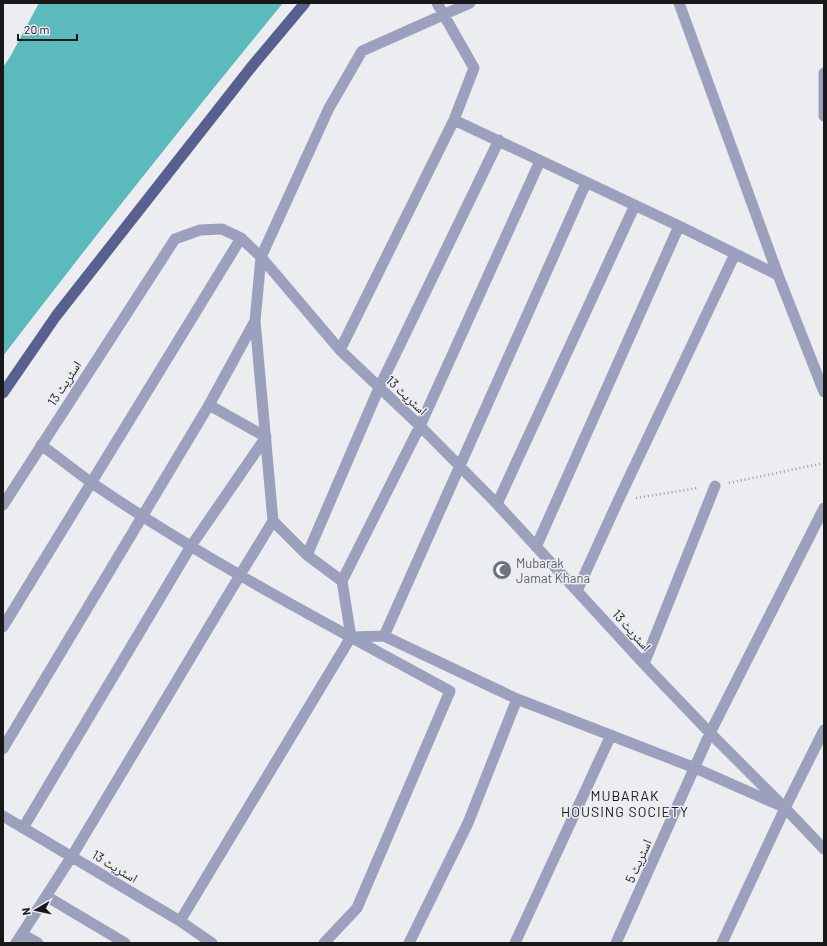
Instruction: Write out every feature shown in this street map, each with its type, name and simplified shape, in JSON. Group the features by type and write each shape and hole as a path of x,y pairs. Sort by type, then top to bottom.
{"main road":[{"path":"3,393 56,316 253,65 305,3"}],"street":[{"path":"340,350 454,120 474,68 437,3"},
{"path":"38,943 19,938 72,856 273,521 255,322 261,257 329,108 362,50 470,3"},
{"path":"679,3 778,276 824,392"},
{"path":"824,74 824,116"},
{"path":"454,120 679,226 778,276"},
{"path":"306,555 379,388 499,140"},
{"path":"180,921 351,637 342,581 420,426 540,161"},
{"path":"384,636 586,183"},
{"path":"496,504 635,205"},
{"path":"536,547 679,226"},
{"name":"اسٹریٹ 13","path":"3,505 175,239 200,230 222,229 241,238 261,257 340,350 420,426 496,504 644,664 824,849"},
{"path":"3,627 241,238"},
{"path":"577,591 735,254"},
{"path":"3,749 209,405 255,322"},
{"path":"209,405 266,437"},
{"path":"24,828 191,546 266,437"},
{"path":"41,445 92,482 191,546 240,575 450,692 357,908 324,943"},
{"path":"644,664 715,486"},
{"name":"اسٹریٹ 5","path":"616,943 710,733 824,508"},
{"path":"273,521 306,555 342,581"},
{"path":"351,637 384,636 517,699 695,768 785,808"},
{"path":"409,943 468,823 517,699"},
{"path":"722,943 785,808 824,730"},
{"path":"515,943 611,735"},
{"name":"اسٹریٹ 13","path":"3,816 180,921 212,943"},
{"path":"46,896 125,943"}],"water":[{"path":"39,3 283,3 142,178 3,356 3,67"}],"place":[{"name":"Mubarak Jamat Khana","path":"502,570"}],"district":[{"name":"MUBARAK HOUSING SOCIETY","path":"625,804"}]}
